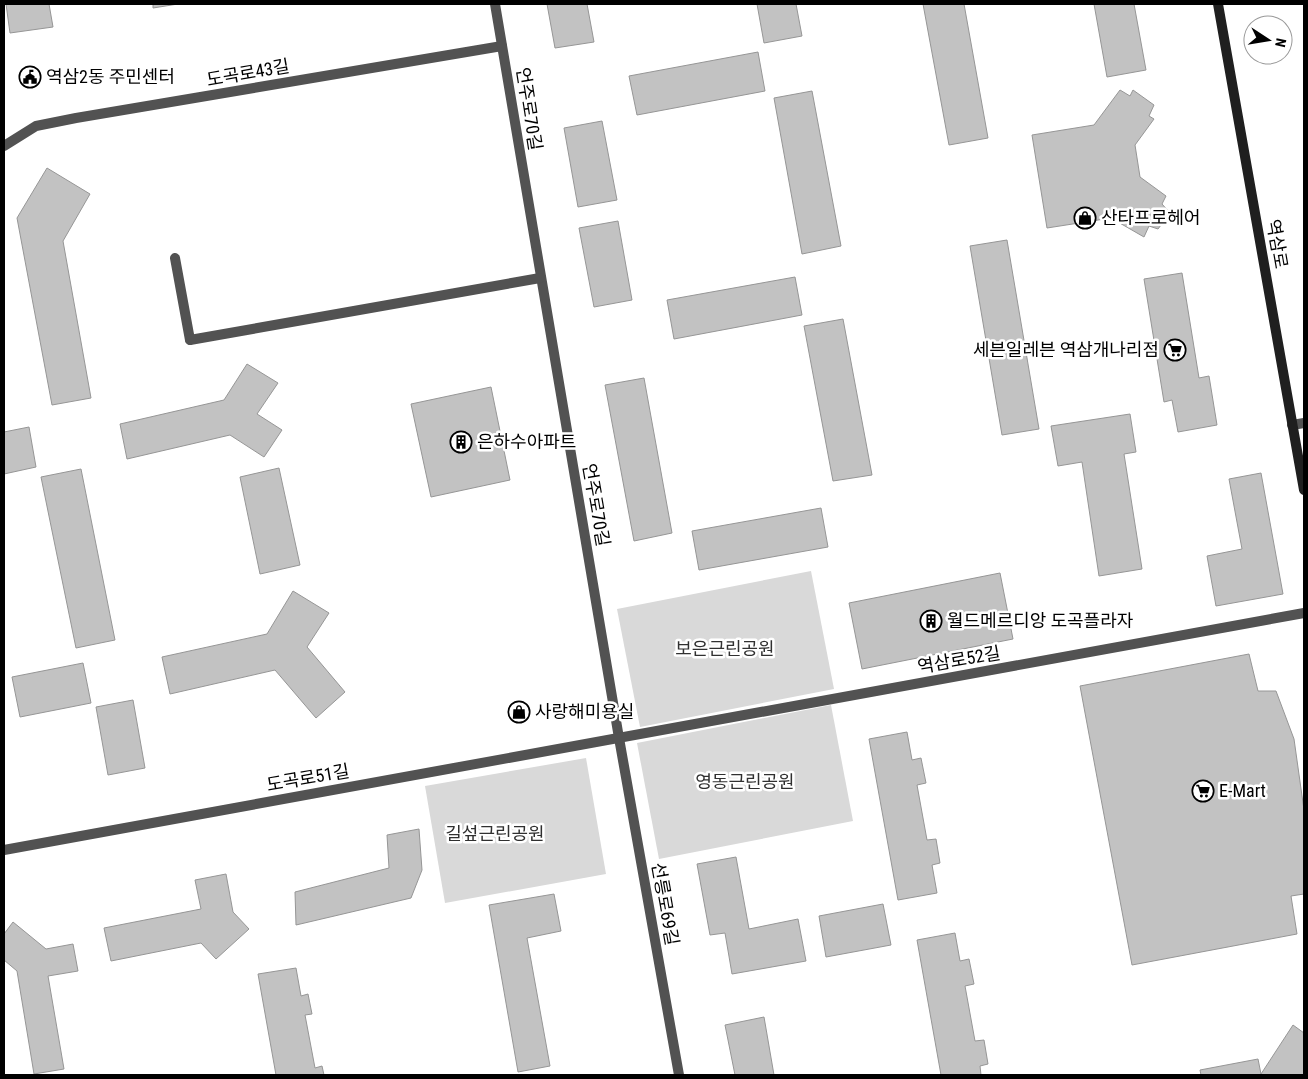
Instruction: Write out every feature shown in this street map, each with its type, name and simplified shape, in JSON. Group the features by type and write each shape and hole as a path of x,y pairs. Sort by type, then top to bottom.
{"main road":[{"name":"역삼로","path":"1218,4 1304,490"}],"street":[{"name":"언주로70길","path":"495,4 619,738"},
{"name":"도곡로43길","path":"4,146 36,126 502,46"},
{"path":"175,258 190,340 540,278"},
{"path":"1292,425 1304,422"},
{"name":"역삼로52길","path":"619,738 1304,613"},
{"name":"도곡로51길","path":"4,850 619,738"},
{"name":"선릉로69길","path":"619,738 679,1075"}],"green space":[{"name":"보은근린공원","path":"811,571 834,689 640,727 617,609"},
{"name":"영동근린공원","path":"831,705 853,821 659,859 637,743"},
{"name":"길섶근린공원","path":"586,758 606,874 445,903 425,786"}],"building":[{"path":"6,4 49,4 53,27 10,33"},
{"path":"153,4 178,4 153,8"},
{"path":"547,4 587,4 594,42 555,48"},
{"path":"757,4 796,4 802,36 764,43"},
{"path":"923,4 964,4 988,138 949,145"},
{"path":"1094,4 1134,4 1146,70 1107,77"},
{"path":"758,52 765,91 637,115 629,76"},
{"path":"1120,90 1130,96 1133,90 1154,105 1149,116 1154,119 1135,145 1140,177 1166,196 1162,204 1170,213 1158,229 1149,226 1144,237 1111,218 1047,228 1032,135 1094,125"},
{"path":"812,91 841,246 802,254 774,98"},
{"path":"602,121 617,200 578,207 564,128"},
{"path":"47,168 90,194 63,241 91,398 52,405 17,218"},
{"path":"618,221 632,300 594,307 579,228"},
{"path":"1007,240 1039,429 1002,435 970,246"},
{"path":"1182,273 1199,378 1209,376 1217,425 1178,432 1172,400 1164,402 1144,279"},
{"path":"795,277 802,315 674,339 667,300"},
{"path":"843,319 872,475 833,481 804,326"},
{"path":"247,364 278,383 257,414 282,430 264,457 230,435 127,459 120,424 224,400"},
{"path":"644,378 672,533 634,541 605,385"},
{"name":"은하수아파트","path":"491,387 510,480 431,497 411,404"},
{"path":"1130,414 1136,452 1124,454 1142,569 1099,576 1082,462 1058,466 1051,426"},
{"path":"29,427 36,467 4,474 4,432"},
{"path":"279,468 300,565 260,574 240,477"},
{"path":"81,469 115,640 76,648 41,477"},
{"path":"1261,473 1283,594 1216,606 1207,556 1242,549 1229,479"},
{"path":"821,508 828,547 699,570 692,531"},
{"name":"월드메르디앙 도곡플라자","path":"1000,573 1013,639 862,669 849,603"},
{"path":"293,591 329,613 307,647 345,692 316,718 275,670 170,694 162,657 267,634"},
{"path":"1249,654 1258,691 1276,691 1294,739 1304,810 1304,894 1291,896 1297,934 1132,965 1080,686"},
{"path":"83,663 91,703 20,717 12,677"},
{"path":"133,700 145,768 108,775 96,707"},
{"path":"907,732 912,760 921,758 926,783 917,785 927,840 936,839 940,863 932,865 937,893 898,900 869,739"},
{"path":"419,829 422,870 411,898 296,925 295,892 389,868 387,835"},
{"path":"736,857 749,929 798,919 806,961 732,974 725,933 710,935 697,864"},
{"path":"226,874 233,912 249,929 216,959 201,943 111,961 104,928 201,909 195,880"},
{"path":"554,894 561,931 527,938 550,1066 518,1072 489,905"},
{"path":"883,904 891,945 826,957 819,916"},
{"path":"13,922 46,949 73,944 78,971 48,976 64,1069 34,1074 17,971 4,960 4,934"},
{"path":"955,933 960,961 969,959 974,984 965,986 975,1041 984,1040 988,1064 980,1066 981,1075 941,1075 917,940"},
{"path":"296,968 301,996 308,994 312,1014 305,1015 315,1068 322,1066 324,1075 276,1075 258,974"},
{"path":"764,1017 774,1075 735,1075 725,1025"},
{"path":"1293,1025 1304,1033 1304,1075 1201,1075 1200,1070 1258,1059 1261,1074"}],"place":[{"name":"역삼2동 주민센터","path":"30,77"},
{"name":"산타프로헤어","path":"1085,218"},
{"name":"세븐일레븐 역삼개나리점","path":"1175,350"},
{"name":"은하수아파트","path":"461,442"},
{"name":"월드메르디앙 도곡플라자","path":"931,621"},
{"name":"사랑해미용실","path":"519,712"},
{"name":"E-Mart","path":"1203,791"}]}
